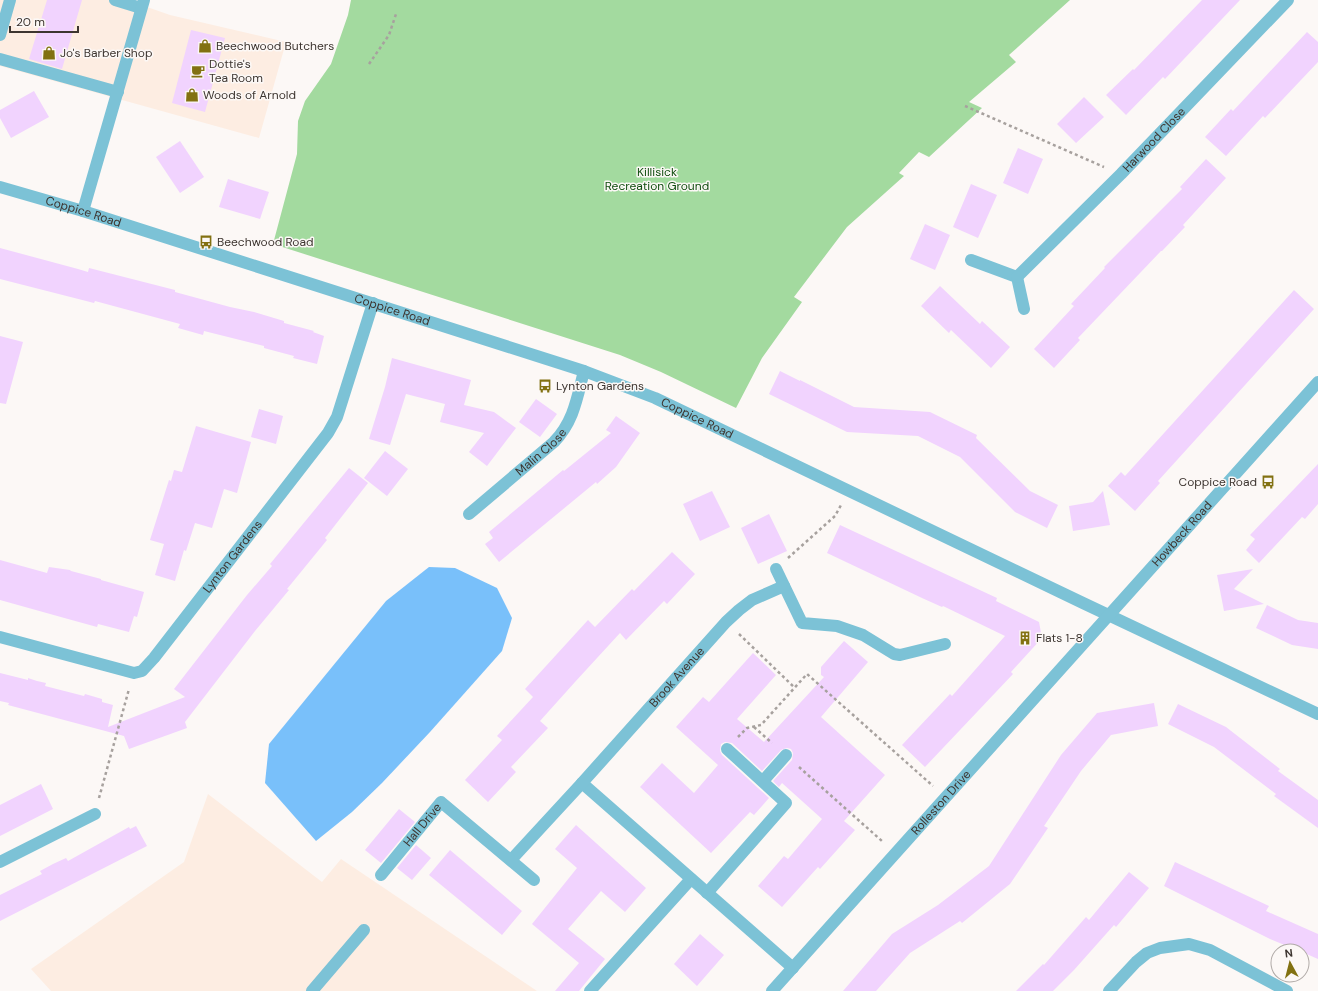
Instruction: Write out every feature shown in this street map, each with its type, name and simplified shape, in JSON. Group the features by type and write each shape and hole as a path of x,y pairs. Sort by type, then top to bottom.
{"street":[{"path":"0,35 10,0"},
{"path":"83,211 143,4 115,0"},
{"name":"Harwood Close","path":"1017,277 1120,174 1288,0"},
{"path":"0,59 118,92"},
{"name":"Coppice Road","path":"0,187 83,211 584,371 655,398 1318,714"},
{"path":"970,260 1017,277 1024,308"},
{"name":"Lynton Gardens","path":"134,673 142,671 154,658 328,433 337,417 373,304"},
{"name":"Malin Close","path":"469,514 564,432 574,410 584,371"},
{"name":"Howbeck Road","path":"1109,615 1318,382"},
{"path":"776,570 802,623 837,626 863,635 894,654 900,655 945,644"},
{"name":"Brook Avenue","path":"511,860 726,622 752,600 784,586"},
{"name":"Rolleston Drive","path":"772,991 1109,615"},
{"path":"0,637 134,673"},
{"path":"707,893 786,803 727,749"},
{"path":"763,781 786,755"},
{"path":"582,783 793,968"},
{"name":"Hall Drive","path":"381,875 442,802 511,860"},
{"path":"0,862 95,814"},
{"path":"511,860 534,880"},
{"path":"590,991 691,879"},
{"path":"312,991 364,930"},
{"path":"1110,991 1136,962 1147,953 1160,948 1190,944 1210,950 1287,991"}],"path":[{"path":"369,64 389,35 396,14"},
{"path":"965,106 1120,174"},
{"path":"776,570 835,516 848,491"},
{"path":"726,622 795,688"},
{"path":"95,814 134,673"},
{"path":"727,749 747,728 761,725 807,674 945,797"},
{"path":"753,726 895,853"}],"shaded area":[{"path":"0,0 127,0 170,15 286,42 259,138 0,66"},
{"path":"208,794 322,882 341,859 537,991 51,991 31,969 184,862"}],"green space":[{"name":"Killisick Recreation Ground","path":"351,0 1070,0 1009,55 1016,62 969,102 982,108 929,157 919,152 899,173 904,176 847,227 794,297 802,302 762,358 736,408 661,372 620,355 273,244 297,154 298,121 305,101 331,64 348,15"}],"water":[{"path":"429,567 455,568 497,588 512,618 502,651 430,732 382,783 352,812 316,841 265,783 269,744 386,601"}],"building":[{"path":"47,0 82,0 62,69 29,59"},
{"path":"1202,0 1240,0 1165,79 1163,77 1126,115 1106,95 1133,69 1134,70"},
{"path":"191,30 225,38 205,112 172,103"},
{"path":"1307,32 1318,42 1318,62 1265,118 1263,116 1226,156 1205,137 1231,109 1233,111"},
{"path":"34,91 49,117 11,138 0,118 0,110"},
{"path":"1084,97 1104,117 1076,143 1057,124"},
{"path":"180,141 204,177 180,193 156,157"},
{"path":"1018,148 1043,159 1028,194 1003,183"},
{"path":"1206,159 1226,178 1183,225 1185,227 1078,338 1080,340 1054,368 1034,349 1074,306 1071,304 1105,268 1104,267 1182,189 1180,187"},
{"path":"228,179 269,192 260,219 219,207"},
{"path":"971,184 997,195 978,238 953,227"},
{"path":"925,224 950,235 935,270 910,259"},
{"path":"0,248 88,272 89,268 175,290 175,292 254,312 284,321 284,323 314,331 313,332 324,336 317,364 293,358 294,356 264,348 264,346 204,331 203,335 178,328 180,324 95,301 94,303 0,279"},
{"path":"940,286 980,324 982,321 1010,347 991,368 951,330 949,333 921,306"},
{"path":"1294,290 1314,309 1158,481 1160,483 1135,511 1108,486 1121,472 1125,476"},
{"path":"0,336 23,342 6,404 0,403"},
{"path":"392,358 471,380 464,405 494,412 516,428 487,466 469,452 484,433 440,422 445,404 406,394 390,445 369,439"},
{"path":"780,371 854,407 930,412 977,435 976,438 1030,491 1058,505 1047,528 1015,512 960,457 918,436 847,432 769,394"},
{"path":"536,399 557,414 540,437 519,422"},
{"path":"259,409 283,416 276,444 251,437"},
{"path":"616,416 640,433 616,467 597,484 596,482 499,562 485,544 493,538 489,532 563,470 564,471 611,433 606,430"},
{"path":"196,426 251,442 237,493 224,489 212,528 195,523 186,551 184,550 175,581 155,575 164,544 150,540 169,480 171,481 174,470 182,472"},
{"path":"385,451 408,469 387,496 364,478"},
{"path":"1318,464 1318,504 1305,519 1302,517 1259,563 1246,550 1255,539 1250,535"},
{"path":"349,468 368,483 325,538 327,540 287,589 289,590 255,631 185,722 187,728 129,749 124,736 8,705 9,703 0,701 0,673 28,680 28,678 46,683 45,686 84,696 85,694 102,699 102,702 113,705 108,727 185,697 174,689 247,595 272,566 270,564"},
{"path":"712,491 730,527 700,541 683,504"},
{"path":"1103,491 1110,525 1073,531 1069,506 1093,502"},
{"path":"769,514 787,551 758,564 741,528"},
{"path":"840,525 997,598 996,601 1039,622 1042,638 1011,672 1013,674 925,767 902,745 950,694 952,696 1005,636 827,553"},
{"path":"672,552 695,574 667,604 664,601 626,640 620,633 575,682 540,721 548,728 511,767 516,772 488,802 465,780 502,740 497,736 533,697 525,689 588,620 595,627 632,589 634,591"},
{"path":"0,560 47,573 49,567 70,570 144,592 137,617 134,616 129,632 98,624 97,627 0,600"},
{"path":"1253,569 1234,589 1264,604 1224,611 1217,575"},
{"path":"1267,605 1298,620 1318,623 1318,649 1292,645 1256,628"},
{"path":"844,641 868,662 821,717 885,775 844,821 855,830 820,869 818,867 782,907 758,886 784,856 788,859 822,819 782,783 779,787 773,781 792,760 793,753 791,749 787,748 781,750 762,771 732,743 725,742 721,744 720,751 722,755 769,798 754,815 750,812 711,853 640,787 662,763 694,793 718,765 676,727 703,697 709,702 753,653 776,675 737,719 764,742 824,677 821,675 821,667"},
{"path":"1154,703 1158,726 1111,735 1081,771 1044,826 1048,828 1010,884 962,923 960,921 910,953 876,991 843,991 892,934 938,905 989,866 1061,755 1097,713"},
{"path":"1178,704 1226,727 1280,769 1278,771 1318,800 1318,828 1274,796 1276,794 1214,747 1168,724"},
{"path":"41,784 53,809 0,836 0,805"},
{"path":"399,809 415,822 381,863 365,850"},
{"path":"576,825 646,888 625,912 601,891 568,929 605,959 579,991 555,991 579,963 532,924 577,868 555,849"},
{"path":"136,826 147,846 0,921 0,895 42,874 40,871 53,864 66,858 68,861 129,827 130,829"},
{"path":"416,845 431,858 412,880 397,868"},
{"path":"450,850 522,911 502,935 429,875"},
{"path":"1175,862 1269,906 1266,911 1318,934 1318,959 1310,956 1310,943 1280,943 1164,886"},
{"path":"1129,872 1149,888 1116,927 1114,925 1053,991 1016,991 1043,964 1044,965 1086,917 1089,920"},
{"path":"700,934 724,955 697,986 674,964"}],"place":[{"name":"Beechwood Butchers","path":"205,46"},
{"name":"Jo's Barber Shop","path":"49,53"},
{"name":"Dottie's Tea Room","path":"198,71"},
{"name":"Woods of Arnold","path":"192,95"},
{"name":"Beechwood Road","path":"206,242"},
{"name":"Lynton Gardens","path":"545,386"},
{"name":"Coppice Road","path":"1268,482"},
{"name":"Flats 1-8","path":"1025,638"}]}
